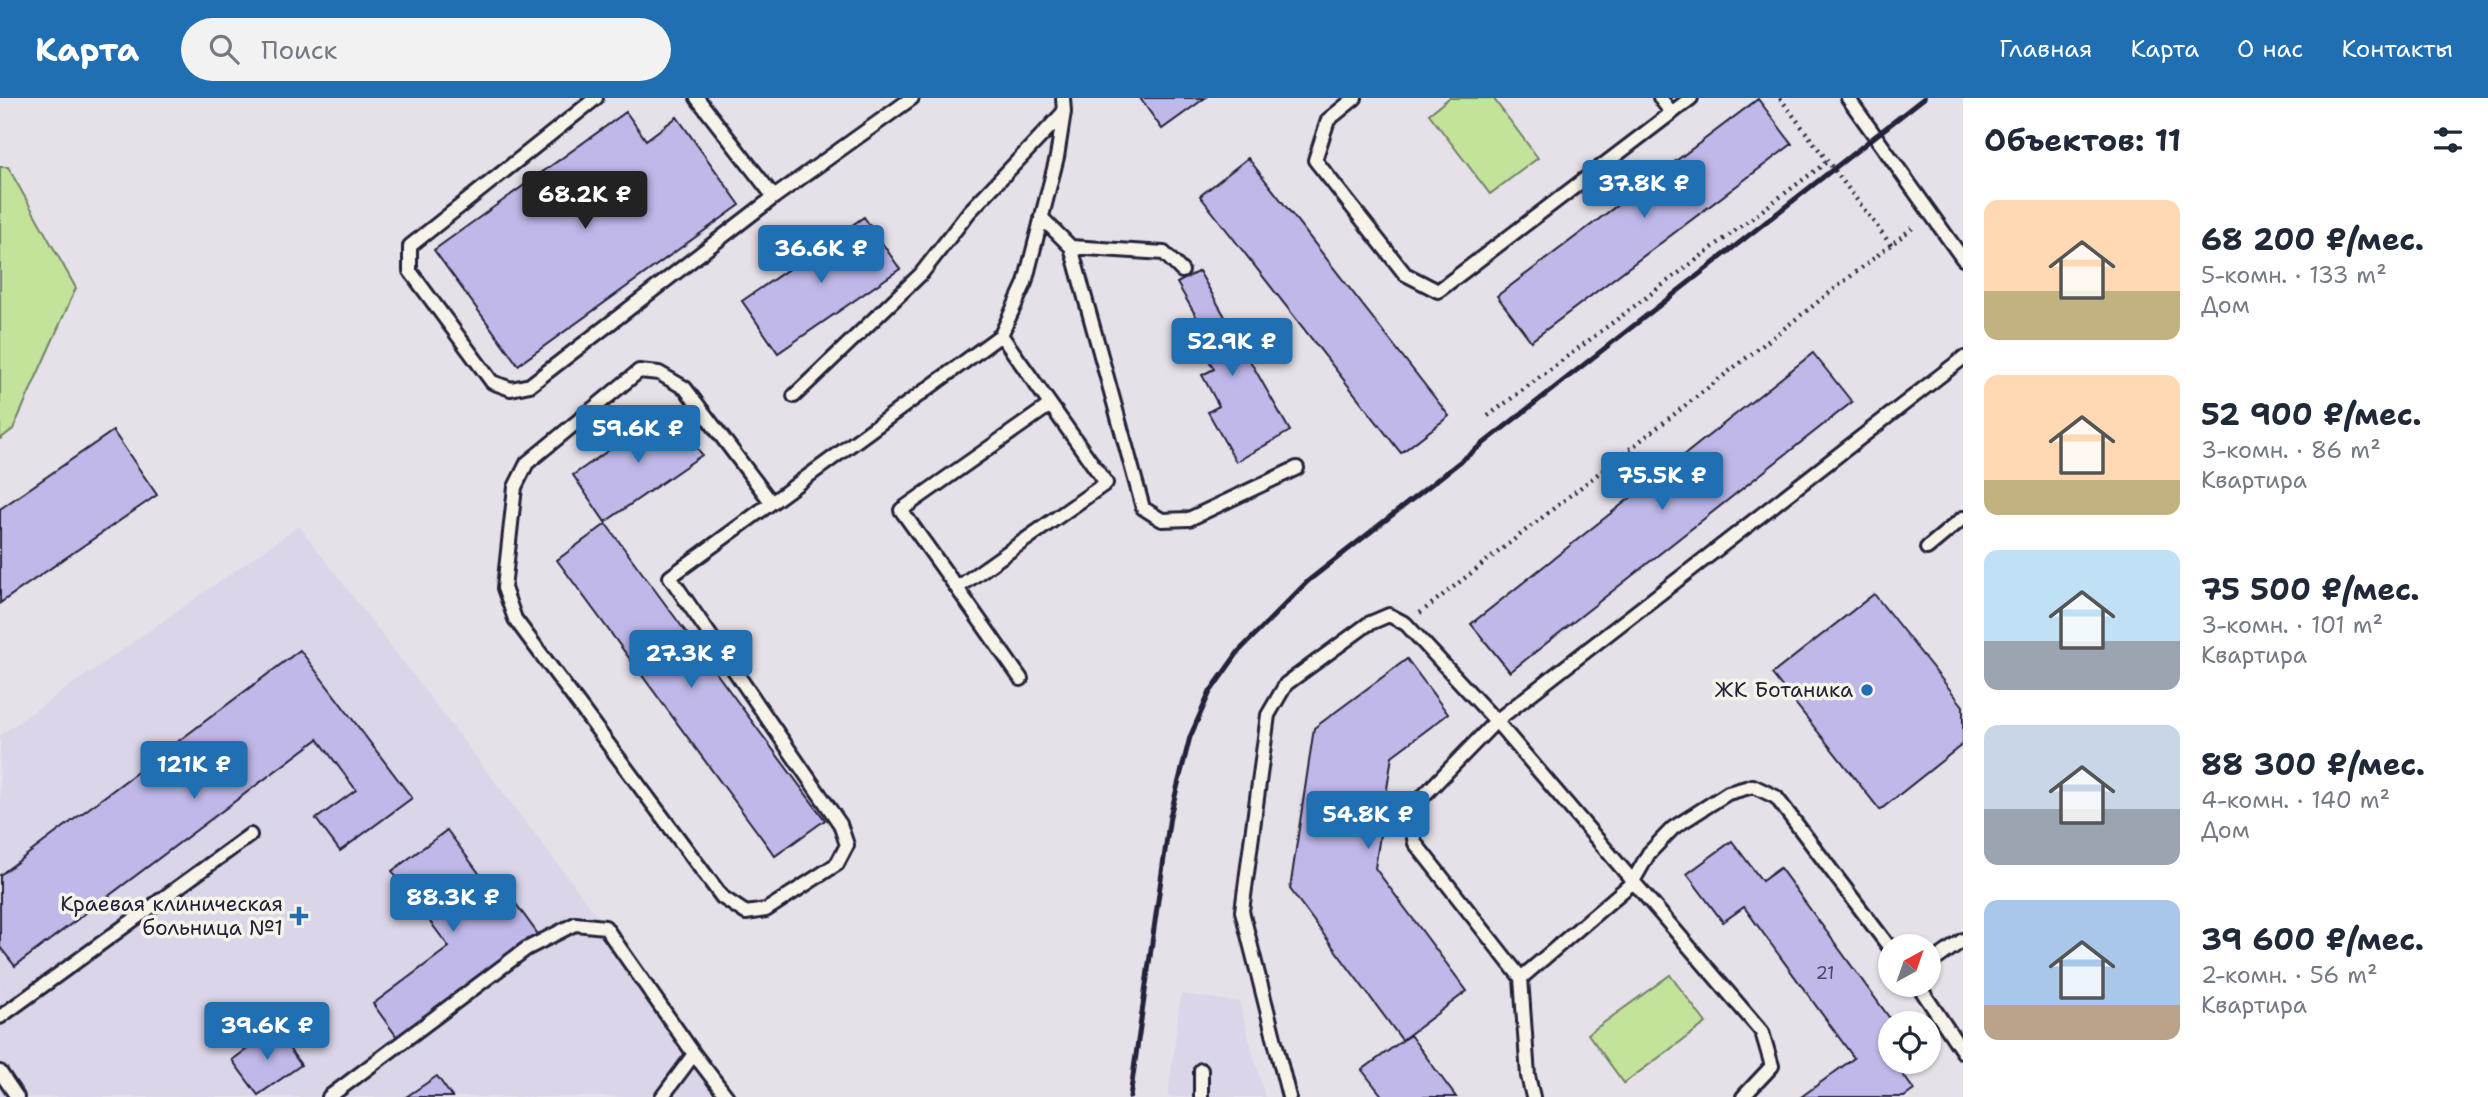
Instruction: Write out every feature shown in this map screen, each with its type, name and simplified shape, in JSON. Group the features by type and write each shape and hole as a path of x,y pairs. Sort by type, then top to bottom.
{"lane":[{"path":"596,98 428,228 410,246 410,271 492,382 511,389 530,385 774,197 912,98"},
{"path":"697,98 774,197"},
{"path":"771,502 685,388 659,373 639,371 527,463 514,487 503,588 515,619 722,897 747,913 766,910 837,864 847,845 840,824 670,577 1001,335 1025,284 1057,157 1064,112 1063,98"},
{"path":"1355,98 1328,120 1315,160 1405,274 1438,291 1691,98"},
{"path":"1660,98 1672,113"},
{"path":"1849,98 1963,259"},
{"path":"794,396 921,274 969,212 1064,112"},
{"path":"1041,217 1071,247 1143,508 1162,520 1188,519 1297,468"},
{"path":"1071,247 1164,253 1182,271"},
{"path":"957,589 1106,483 1001,335"},
{"path":"1533,1097 1528,1076 1521,978 1415,842 1408,812 1496,721 1963,358"},
{"path":"1021,679 901,510 1050,405"},
{"path":"1927,548 1963,518"},
{"path":"1289,1097 1242,911 1268,715 1286,684 1368,624 1389,615 1406,624 1496,721 1762,1032 1772,1066 1742,1097"},
{"path":"1521,978 1632,883 1650,853 1673,828 1728,793 1753,786 1776,797 1879,934"},
{"path":"0,1017 250,835"},
{"path":"329,1097 526,949 575,923 606,927 727,1097"},
{"path":"1941,956 1963,940"},
{"path":"1927,998 1963,1052"},
{"path":"662,1097 695,1054"},
{"path":"1201,1070 1201,1097"},
{"path":"0,1072 17,1097"}],"path":[{"path":"1780,98 1891,245"},
{"path":"1488,416 1828,161"},
{"path":"1406,624 1930,214"}],"shaded area":[{"name":"Краевая клиническая больница №1","path":"299,526 736,1097 0,1097 0,735"},
{"path":"1181,994 1239,1002 1265,1097 1168,1097"}],"green space":[{"path":"1449,98 1493,98 1538,158 1490,194 1429,114"},
{"path":"0,167 8,167 76,288 13,429 0,439"},
{"path":"1670,975 1706,1023 1624,1083 1588,1034"}],"building":[{"path":"1140,98 1205,98 1162,129"},
{"path":"1758,99 1792,144 1531,341 1497,296"},
{"path":"626,112 646,140 677,117 740,205 518,365 434,250"},
{"path":"1248,158 1449,416 1401,453 1200,196"},
{"path":"864,217 900,269 778,353 742,301"},
{"path":"1199,271 1290,431 1236,462 1208,412 1219,406 1202,375 1214,369 1190,328 1200,323 1177,283"},
{"path":"1813,353 1852,402 1510,672 1471,624"},
{"path":"670,408 702,455 605,522 573,475"},
{"path":"113,431 157,495 0,603 0,509"},
{"path":"606,524 825,820 775,856 557,560"},
{"name":"ЖК Ботаника","path":"1874,594 1963,706 1963,744 1880,810 1772,674"},
{"path":"300,650 412,798 340,851 316,819 356,790 318,739 15,966 0,947 0,875"},
{"path":"1407,659 1448,714 1392,756 1375,868 1467,991 1402,1040 1290,889 1314,728"},
{"path":"447,830 504,907 513,900 540,937 400,1041 373,1004 449,947 392,871"},
{"path":"1732,841 1762,881 1780,868 1884,1011 1878,1011 1878,1074 1903,1074 1914,1090 1904,1097 1801,1097 1854,1058 1744,907 1723,922 1687,874"},
{"path":"275,1029 301,1065 258,1095 232,1060"},
{"path":"1410,1035 1456,1097 1383,1097 1362,1070"},
{"path":"437,1076 452,1097 406,1097"}],"railway":[{"path":"1130,1097 1170,816 1190,737 1210,692 1239,651 1308,581 1924,98"}],"place":[{"name":"ЖК Ботаника","path":"1867,690"},
{"name":"Краевая клиническая больница №1","path":"299,916"}]}
